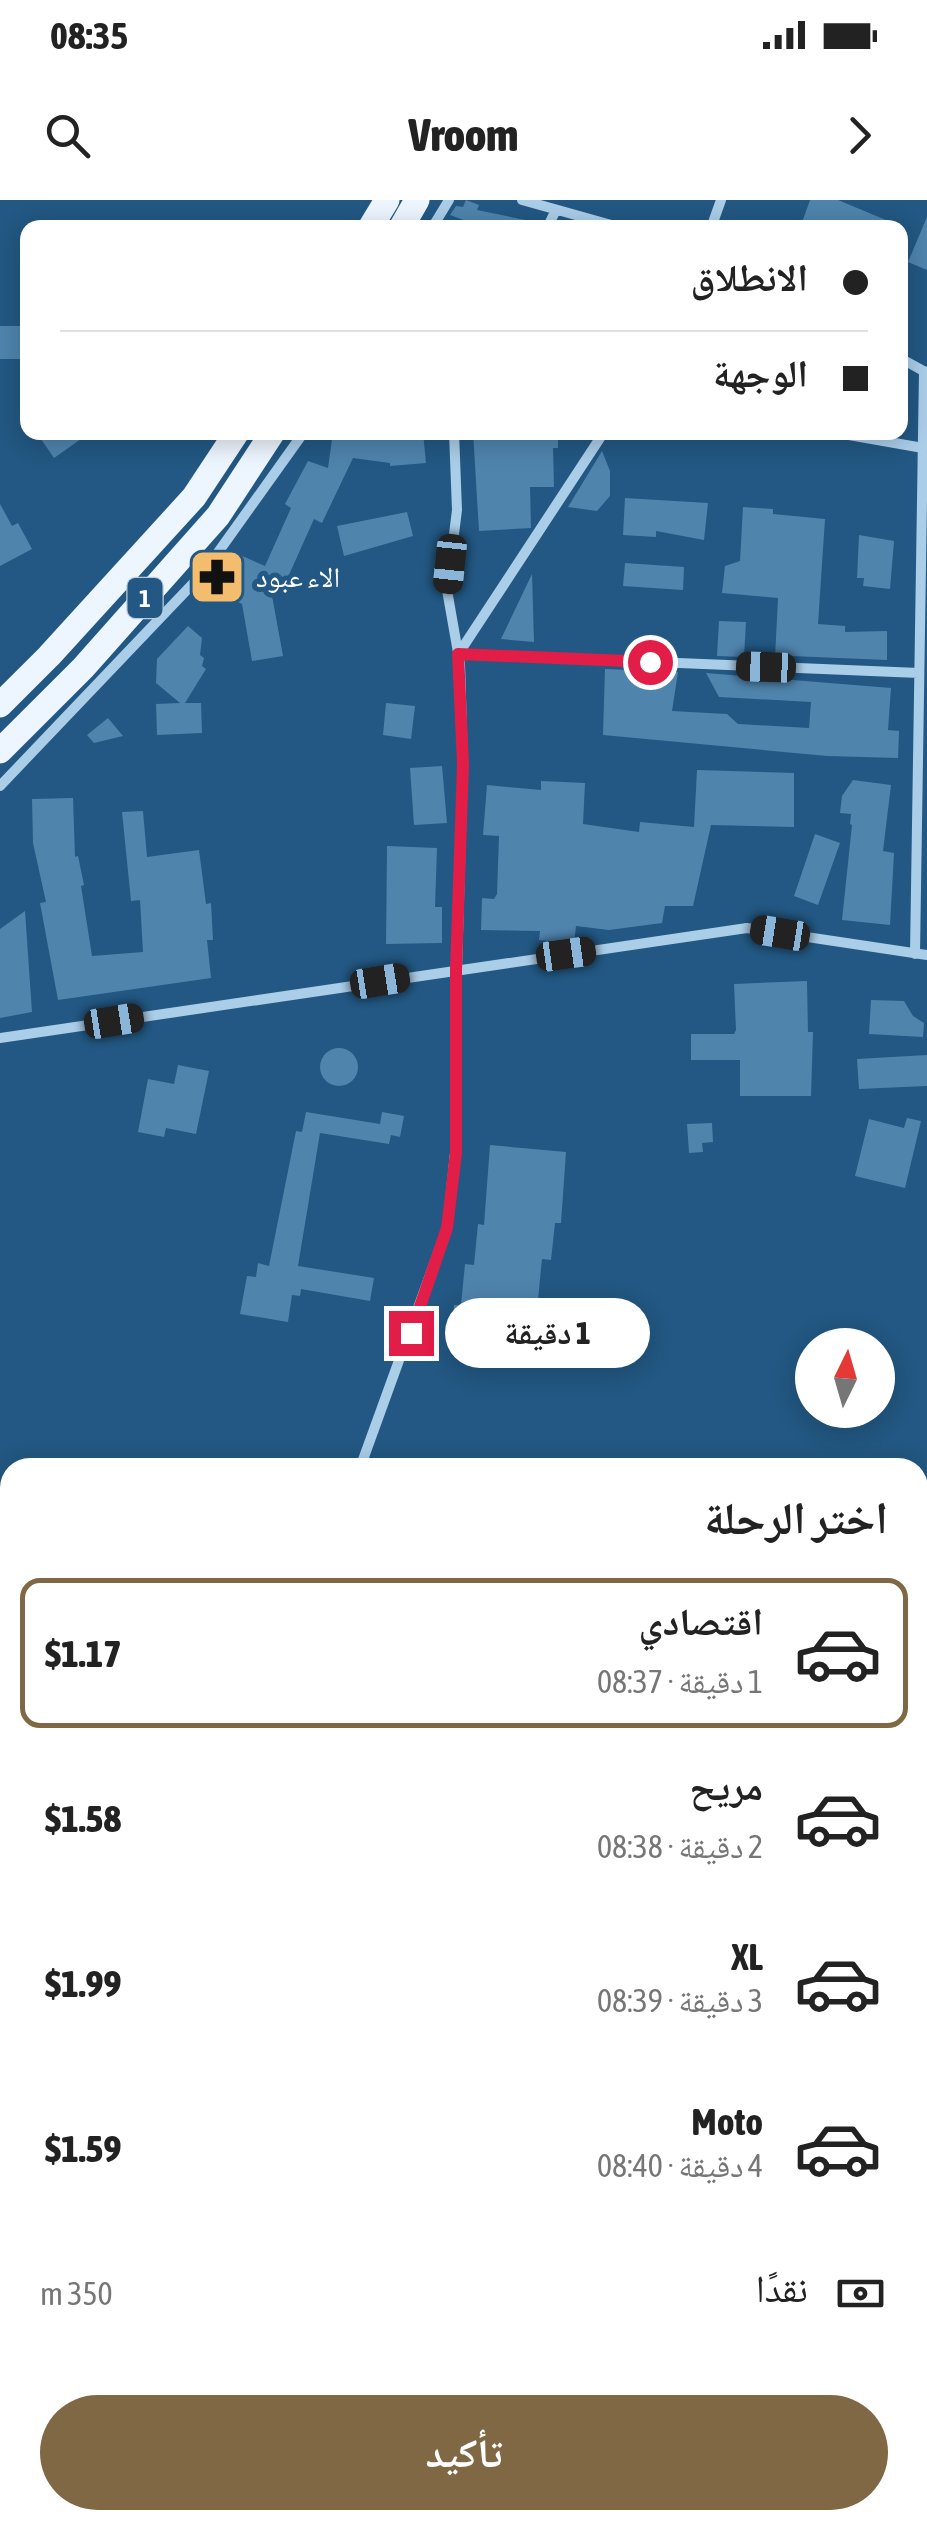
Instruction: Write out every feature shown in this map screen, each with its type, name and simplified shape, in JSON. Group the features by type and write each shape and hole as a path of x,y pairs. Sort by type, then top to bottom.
{"main road":[{"name":"1","path":"0,704 194,497 232,440"},
{"name":"1","path":"0,752 82,668 218,516 269,440"}],"street":[{"path":"522,200 593,220"},
{"path":"551,220 556,210"},
{"path":"0,1038 747,928 921,954 919,674 926,372"},
{"path":"0,786 204,572 298,440"},
{"path":"364,1458 447,1228 456,1153 456,970 463,764 458,654 448,590 456,510 454,440"},
{"path":"458,654 599,440"},
{"path":"878,440 923,448"},
{"path":"458,654 919,674"}],"building":[{"path":"466,200 479,205 477,210 525,220 463,220 450,215 456,206 463,207"},
{"path":"810,200 838,200 886,220 803,220"},
{"path":"927,217 927,270 908,262"},
{"path":"0,326 20,326 20,359 0,359"},
{"path":"42,440 80,440 54,458"},
{"path":"332,440 424,440 426,463 390,466 353,458 322,523 314,519 288,577 297,581 271,590 283,656 252,661 242,604 221,594 240,555 265,566 291,508 285,504 308,461 328,468"},
{"path":"473,440 558,440 558,448 553,448 554,487 530,487 531,528 479,531"},
{"path":"602,451 610,471 610,496 597,511 568,507"},
{"path":"625,498 708,503 704,540 656,531 656,537 623,535"},
{"path":"0,504 12,526 18,523 32,549 0,566"},
{"path":"743,507 825,519 818,624 845,626 845,632 887,631 887,660 775,658 778,598 722,593 725,566 740,561"},
{"path":"407,512 413,536 344,556 337,526"},
{"path":"859,535 894,541 890,589 863,586 864,578 857,578"},
{"path":"625,563 684,567 683,590 623,586"},
{"path":"532,574 534,642 501,639"},
{"path":"719,621 746,622 744,657 717,656"},
{"path":"188,626 202,638 200,655 206,669 185,703 201,703 202,733 157,735 156,704 180,703 156,683 157,659"},
{"path":"605,669 678,672 672,711 727,714 738,724 809,728 811,702 719,697 706,673 891,688 888,730 899,731 898,758 827,756 603,735"},
{"path":"386,703 415,706 411,739 383,735"},
{"path":"108,718 123,736 94,743 87,735"},
{"path":"442,766 447,823 414,825 410,768"},
{"path":"697,770 794,773 794,827 711,825 693,906 665,906 662,923 609,930 576,926 574,943 539,940 540,931 481,930 482,898 494,899 497,894 499,836 483,835 487,785 541,790 541,781 585,783 583,824 639,832 640,822 694,827"},
{"path":"853,780 891,785 883,851 894,853 890,925 842,920 852,825 851,814 840,813 842,796"},
{"path":"73,798 75,857 78,856 84,885 81,886 92,956 143,952 140,900 131,901 122,812 143,811 147,857 199,850 206,904 211,903 213,940 207,940 211,978 58,1000 40,903 46,902 33,843 32,799"},
{"path":"815,834 840,843 818,905 794,896"},
{"path":"387,846 437,848 435,907 442,907 442,943 386,944"},
{"path":"25,911 32,1012 0,1018 0,929"},
{"path":"807,981 808,1032 813,1032 811,1096 740,1096 740,1060 691,1060 691,1034 734,1034 734,984"},
{"path":"871,1000 904,1001 913,1016 924,1023 923,1037 869,1034"},
{"path":"339,1048 352,1054 358,1067 352,1080 339,1086 326,1080 320,1067 326,1054"},
{"path":"927,1055 927,1086 859,1089 857,1059"},
{"path":"178,1065 209,1071 196,1134 166,1128 164,1137 138,1132 148,1079 174,1084"},
{"path":"306,1112 380,1124 382,1112 404,1116 400,1137 391,1135 389,1144 320,1133 298,1266 374,1278 370,1301 301,1289 300,1296 292,1295 288,1322 240,1314 247,1276 256,1277 258,1263 269,1266 296,1131 302,1132"},
{"path":"907,1118 921,1121 905,1188 855,1176 869,1119 904,1128"},
{"path":"712,1123 713,1142 702,1143 703,1152 689,1153 687,1124"},
{"path":"490,1145 566,1152 561,1223 555,1223 551,1260 542,1259 538,1300 531,1299 527,1340 452,1333 454,1305 461,1305 465,1264 474,1265 478,1224 484,1225"}],"place":[{"name":"الاء عبود","path":"217,577"}],"route":[{"path":"411,1333 447,1228 456,1153 456,970 463,764 458,654 650,662"}]}
